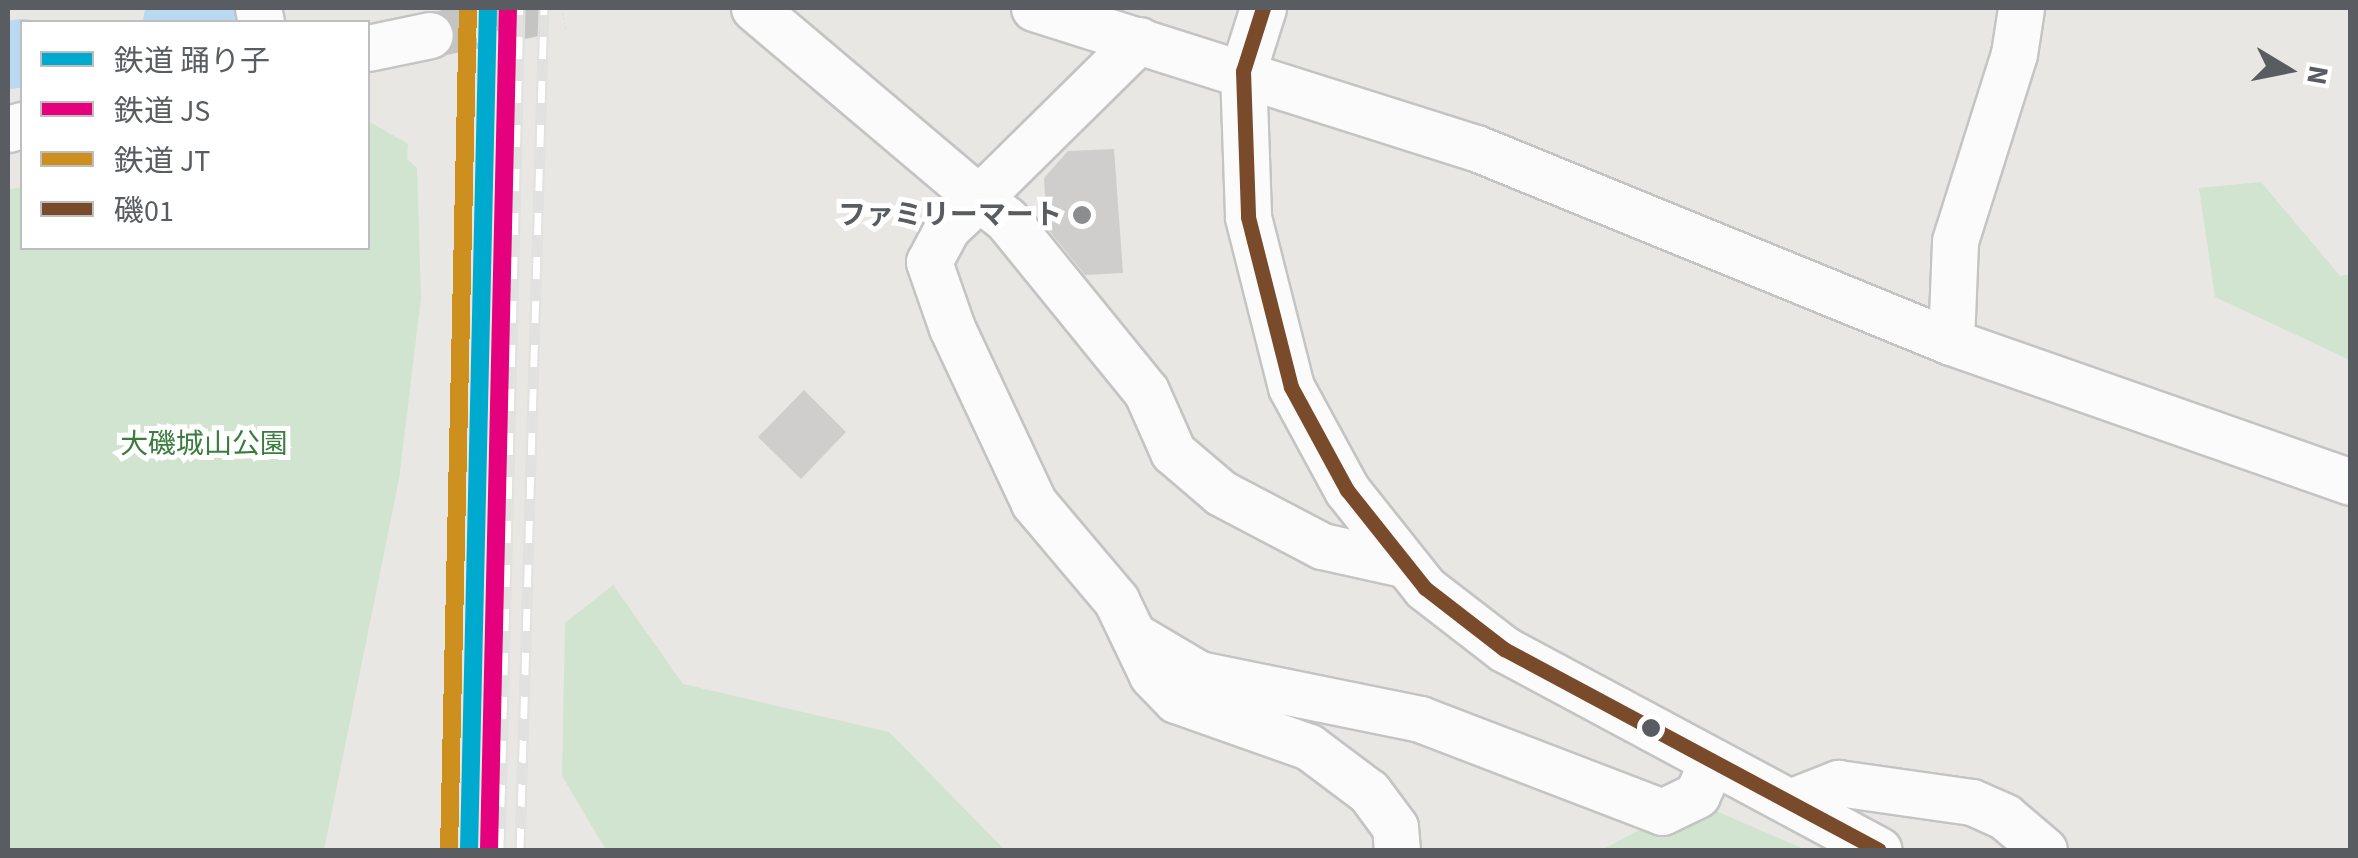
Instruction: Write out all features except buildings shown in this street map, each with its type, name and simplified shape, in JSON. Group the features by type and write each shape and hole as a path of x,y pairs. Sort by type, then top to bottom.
{"street":[{"path":"754,8 1006,219 1146,392 1173,452 1221,493 1322,546 1403,564"},
{"path":"1034,8 1462,144 1952,342 2350,482"},
{"path":"1263,8 1243,72 1248,217 1274,340 1316,442 1403,564 1504,650 1879,850"},
{"path":"1952,342 1955,241 2014,54 2020,8"},
{"path":"370,48 430,35"},
{"path":"1138,40 948,227 929,262 952,328 1034,503 1116,600 1138,638 1152,675 1176,700 1309,747 1370,792 1395,827 1397,850"},
{"path":"1138,638 1199,674 1420,718 1662,812 1697,795 1712,762"},
{"path":"1790,802 1838,782 1972,802 2005,817 2044,850"}],"green space":[{"name":"大磯城山公園","path":"370,122 408,144 407,159 417,168 421,298 399,479 324,850 8,850 8,190 20,187 20,250 370,250"},
{"path":"2261,182 2340,276 2350,274 2350,360 2215,297 2199,188"},
{"path":"613,585 683,684 889,732 1005,850 606,850 562,776 565,623"},
{"path":"1693,801 1806,850 1602,850"}],"waterway":[{"path":"185,20 232,8"},
{"path":"8,55 20,53"}],"tunnel":[{"path":"430,35 561,8"}],"railway":[{"path":"500,850 520,8"},
{"path":"520,850 544,8"}],"rail line":[{"name":"JT","path":"449,850 468,8"},
{"name":"踊り子","path":"469,850 488,8"},
{"name":"JS","path":"489,850 508,8"}],"transit line":[{"name":"磯01","path":"1263,8 1243,71 1248,217 1291,387 1347,490 1425,588 1504,649 1879,850"}],"place":[{"name":"ファミリーマート","path":"1082,215"}]}
